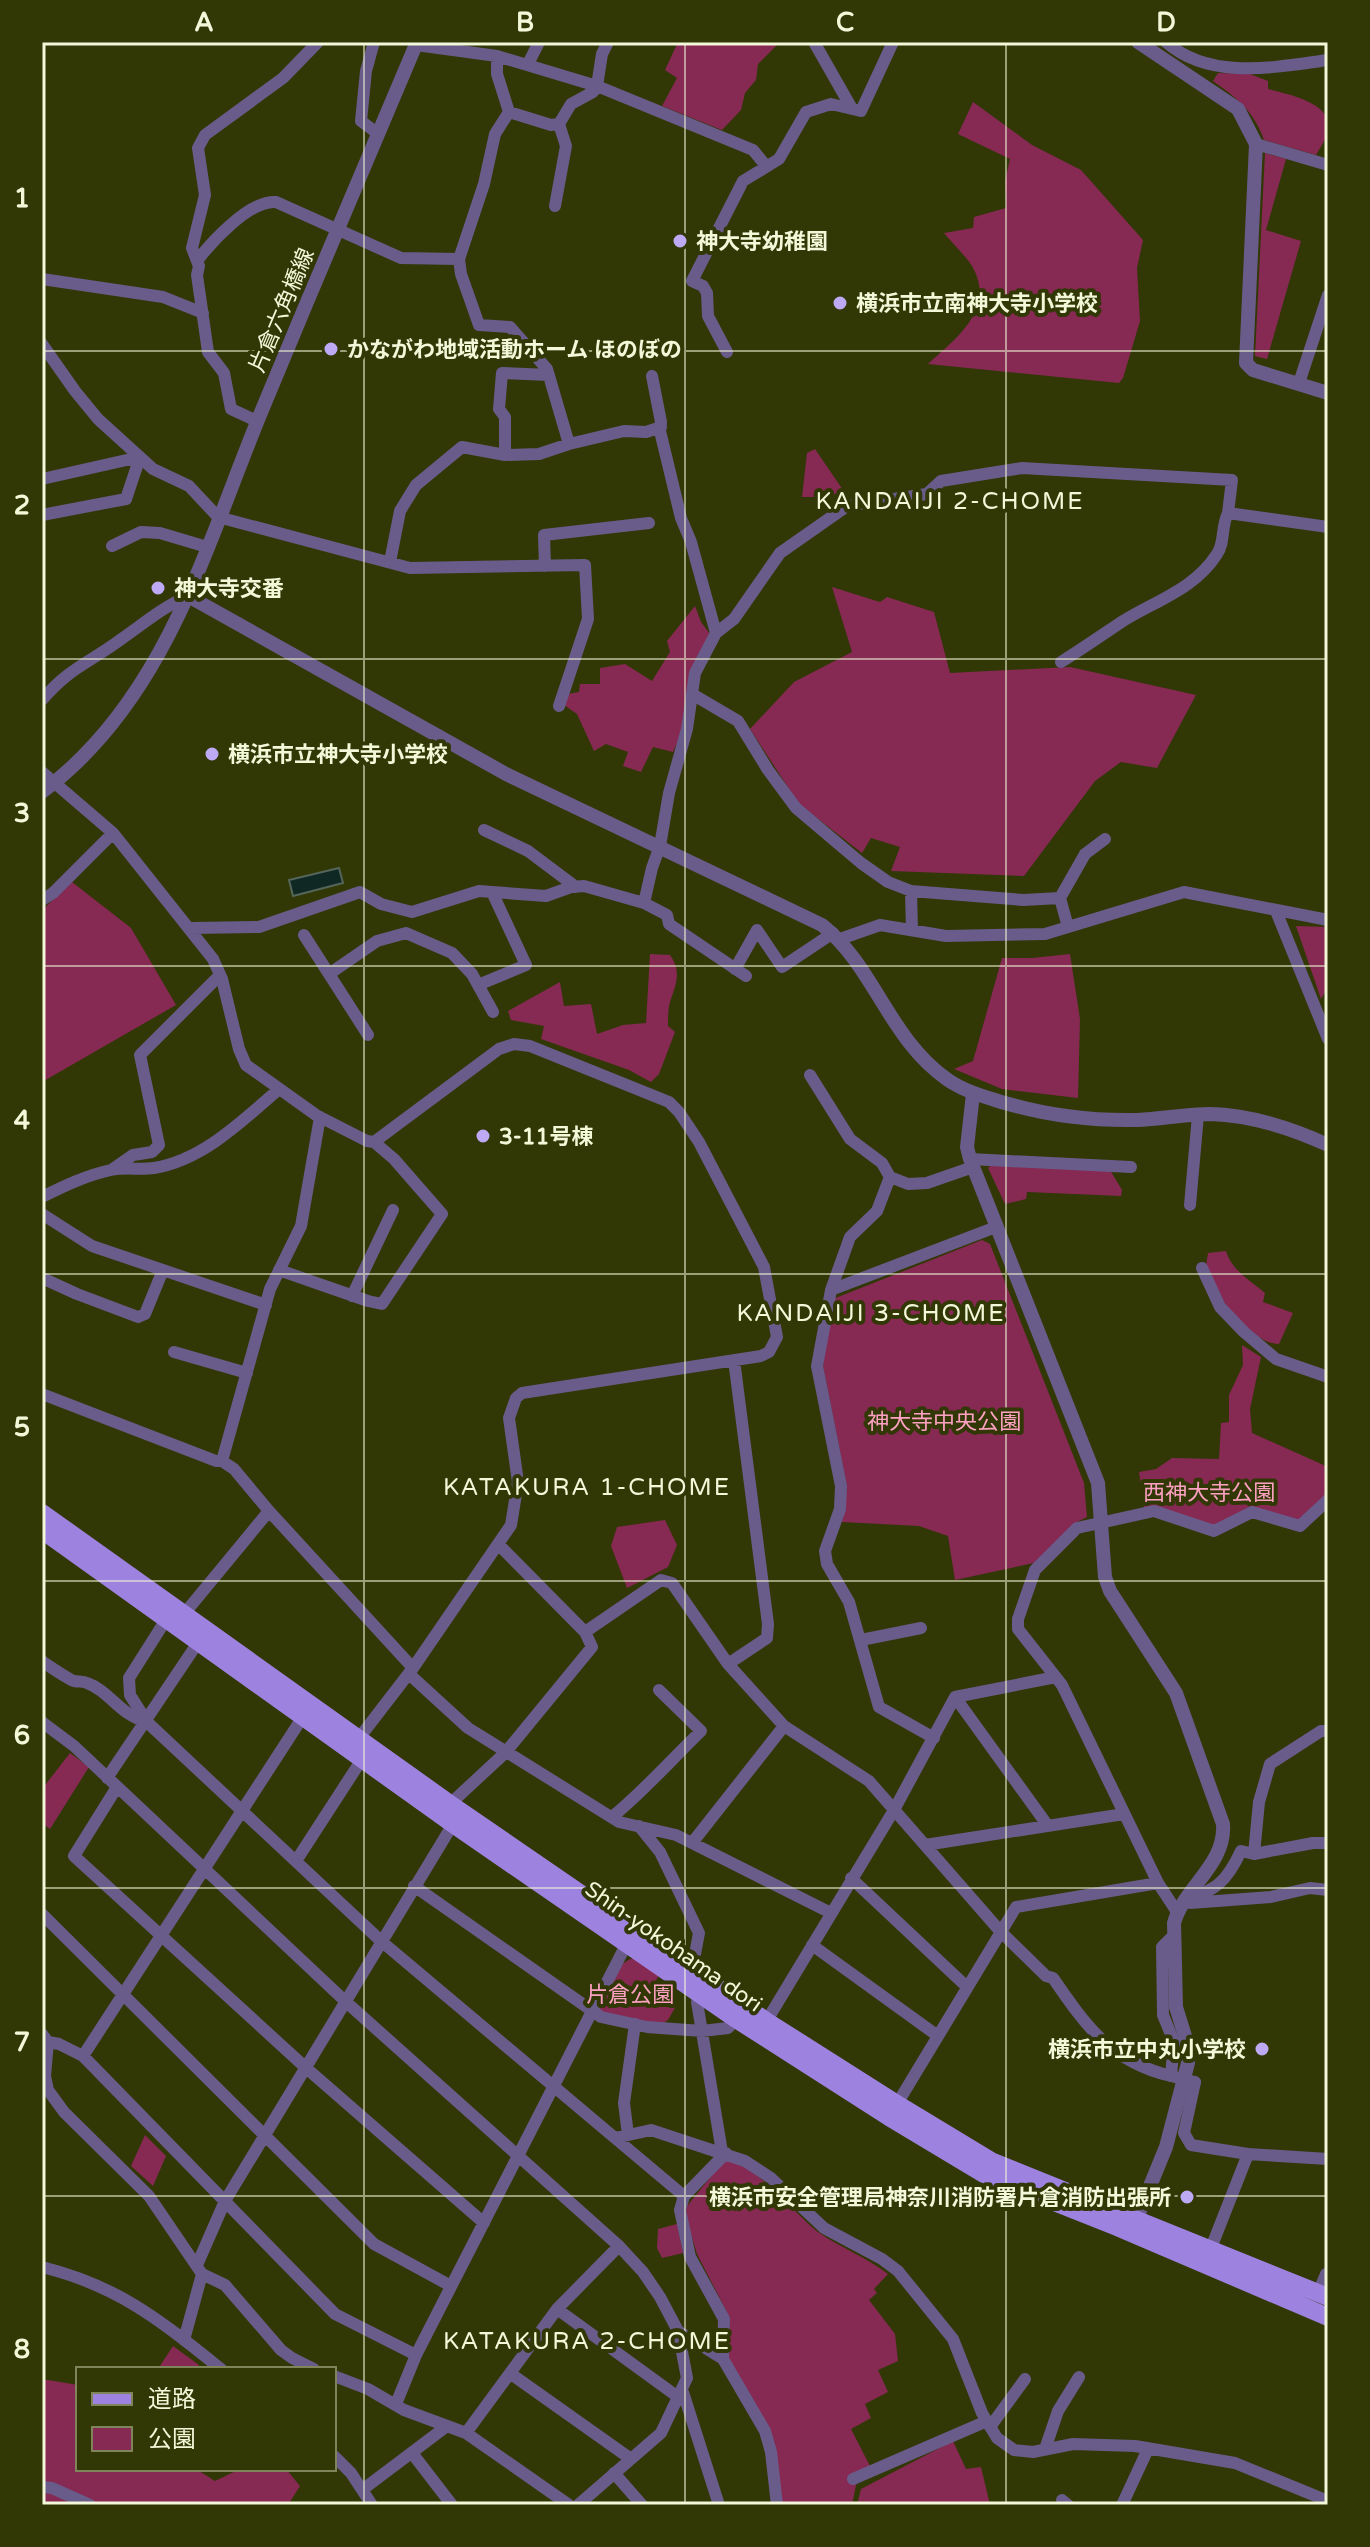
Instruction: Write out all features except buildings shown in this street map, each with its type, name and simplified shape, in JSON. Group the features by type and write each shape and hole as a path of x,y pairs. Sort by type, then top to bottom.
{"main road":[{"name":"Shin-yokohama dori","path":"42,1513 306,1712 450,1804 704,1988 984,2174 1328,2317"},
{"name":"Shin-yokohama dori","path":"42,1530 175,1616"},
{"name":"Shin-yokohama dori","path":"360,1749 453,1824 631,1936 692,1970 704,1988"},
{"name":"Shin-yokohama dori","path":"762,2027 991,2161 1323,2295"}],"street":[{"path":"257,421 231,409 224,373 208,352 197,261 192,248 205,195 198,148 205,135 283,78 318,42"},
{"path":"374,42 366,71 361,121 377,133"},
{"path":"528,64 539,42"},
{"path":"555,206 566,146 559,124 571,104 593,92 597,86 602,54 608,42"},
{"path":"814,42 851,107"},
{"path":"727,352 708,316 707,293 703,286 692,281 743,181 779,159 806,112 831,104 861,111 893,42"},
{"path":"1138,42 1238,109 1256,144 1246,363 1253,370 1328,393"},
{"path":"1166,42 1178,52 1228,67 1261,69 1328,60"},
{"path":"416,44 497,56 597,86 753,150 766,166"},
{"name":"片倉六角橋線","path":"48,788 129,703 146,679 188,596 257,421 416,44"},
{"path":"497,56 497,74 509,112 495,134 484,184 459,259 461,274 479,325 510,327 547,369 569,444"},
{"path":"509,112 551,125 559,124"},
{"path":"1256,144 1328,165"},
{"path":"197,261 231,224 266,201 276,202 401,258 459,259"},
{"path":"42,279 163,297 203,313"},
{"path":"1299,383 1328,295"},
{"path":"42,344 98,419 153,469 189,486 218,517 410,568 585,565 588,619 559,706"},
{"path":"505,455 505,417 499,409 502,373 549,375"},
{"path":"652,376 681,518 691,542 716,633"},
{"path":"390,562 400,511 416,485 462,447 505,455 539,454 624,431 646,432 661,427"},
{"path":"42,479 140,457"},
{"path":"42,515 126,499 140,457"},
{"path":"644,903 687,729 695,673 716,633 734,619 780,553 796,540 847,506 927,494 941,481 1022,468 1232,480 1219,552 1198,575 1181,590 1126,620 1061,662"},
{"path":"1228,513 1328,527"},
{"path":"545,566 544,535 649,523"},
{"path":"112,546 141,532 160,533 207,547"},
{"path":"42,700 57,682 81,663 117,643 167,605 188,596 506,774 802,914 836,936 908,1045 949,1080 973,1094 1044,1115 1092,1120 1198,1115 1241,1117 1280,1124 1328,1145"},
{"path":"692,694 738,721 796,808 888,882 911,891 1023,900 1060,898"},
{"path":"42,772 48,788 113,833 213,959 246,1065 320,1117 374,1142 394,1159 442,1214 382,1304 279,1270"},
{"path":"484,830 528,851 576,887"},
{"path":"42,900 53,893 113,833"},
{"path":"1068,927 1060,898 1085,854 1105,839"},
{"path":"191,928 259,927 360,892 381,904 417,911 479,891 546,896 576,887 613,893 644,903 667,915 669,924 740,973 757,930 782,967 836,936 880,925 946,936 1045,934 1184,892 1328,920"},
{"path":"911,891 912,930"},
{"path":"478,985 526,965 492,892"},
{"path":"406,933 417,911"},
{"path":"1276,911 1328,1039"},
{"path":"329,974 377,941 406,933 452,953 472,974 493,1012"},
{"path":"304,935 368,1035"},
{"path":"113,1169 133,1155 152,1152 159,1145 140,1055 220,975"},
{"path":"296,1861 360,1749 511,1525 518,1482 509,1418 516,1398 522,1393 761,1356 769,1352 777,1337 764,1267 699,1142 669,1102 530,1046 514,1044 499,1049 374,1142"},
{"path":"810,1075 850,1139 882,1163 890,1177 908,1184 927,1183 972,1163 1131,1167"},
{"path":"42,1197 74,1181 113,1169 155,1168 197,1153 278,1090"},
{"path":"973,1094 967,1147 1098,1483 1105,1577 1110,1591 1176,1693 1223,1824 1221,1846 1215,1860 1180,1908 1172,1937 1176,2007 1185,2036 1188,2063 1166,2147 1137,2218"},
{"path":"1190,1205 1198,1115"},
{"path":"222,1461 266,1305 301,1226 320,1117"},
{"path":"890,1177 877,1211 850,1237 831,1290 817,1366 841,1486 840,1509 825,1551 827,1564 849,1602 879,1707 934,1738"},
{"path":"352,1296 393,1210"},
{"path":"42,1214 92,1246 266,1305"},
{"path":"831,1290 996,1227"},
{"path":"1202,1268 1220,1307 1244,1332 1276,1359 1328,1377"},
{"path":"42,1278 138,1317 145,1314 163,1270"},
{"path":"174,1352 247,1373"},
{"path":"728,1664 767,1638 768,1624 734,1360"},
{"path":"42,1394 222,1461 234,1469 411,1671 468,1728 505,1753 612,1817 676,1835 831,1913"},
{"path":"1180,1908 1158,1883 1056,1677 1018,1629 1018,1619 1035,1570 1077,1528 1154,1511 1214,1531 1252,1512 1300,1526 1328,1500"},
{"path":"269,1511 175,1616 129,1678 130,1695 147,1722 381,1941 684,2196"},
{"path":"450,1804 505,1753 592,1647 585,1632 499,1545"},
{"path":"585,1632 661,1580 672,1583 728,1664 784,1726 869,1781 1000,1931 1046,1976 1053,1978 1100,2041 1153,2072 1195,2082 1184,2133 1191,2145 1248,2154 1328,2159"},
{"path":"861,1640 921,1628"},
{"path":"202,1636 112,1782 74,1856 305,2067 484,2223"},
{"path":"42,1661 50,1668 63,1672 71,1681 89,1683 132,1718 147,1722"},
{"path":"955,1697 1056,1677"},
{"path":"612,1817 701,1731 659,1690"},
{"path":"762,2027 894,1810 955,1697"},
{"path":"955,1697 1048,1826"},
{"path":"83,2056 306,1712"},
{"path":"42,1722 74,1746 345,2001 519,2154 643,2272 678,2331 687,2378 661,2433 578,2505"},
{"path":"692,1843 784,1726"},
{"path":"1254,1854 1259,1802 1270,1764 1321,1731 1328,1731"},
{"path":"925,1845 1124,1814"},
{"path":"184,2340 199,2270 225,2201 453,1824"},
{"path":"639,1826 660,1852 699,1933 692,1970"},
{"path":"1180,1908 1215,1889 1231,1871 1241,1851 1254,1854 1328,1843"},
{"path":"851,1878 967,1987"},
{"path":"897,2104 1016,1907 1158,1883"},
{"path":"414,1886 591,2012 635,2024 702,2031 728,2028 741,2013"},
{"path":"1180,1908 1271,1897 1310,1888 1328,1890"},
{"path":"42,1914 374,2244 451,2286"},
{"path":"396,2404 416,2355 631,1936"},
{"path":"1171,2076 1174,2042 1163,2015 1162,1947 1172,1937"},
{"path":"812,1945 938,2036"},
{"path":"704,1988 697,2002 724,2152"},
{"path":"628,2135 624,2103 635,2024"},
{"path":"310,2367 281,2350 225,2285 199,2270 149,2196 64,2112 48,2090 45,2038 83,2056 335,2314 416,2355"},
{"path":"615,2138 651,2130 745,2161 771,2178 824,2228 898,2271 953,2339 988,2424 997,2438 1014,2450 1033,2452 1073,2444 1108,2444 1235,2463 1328,2501"},
{"path":"723,2359 724,2319 690,2257 680,2210 684,2196 724,2152"},
{"path":"1211,2248 1248,2154"},
{"path":"466,2433 557,2309 619,2246"},
{"path":"42,2267 68,2273 120,2295 218,2367"},
{"path":"1323,2295 1328,2274"},
{"path":"557,2309 680,2393 719,2505"},
{"path":"678,2331 723,2359 765,2431 771,2452 777,2505"},
{"path":"511,2374 631,2459"},
{"path":"336,2377 368,2389 404,2410 466,2433 569,2505"},
{"path":"1045,2449 1058,2411 1079,2377"},
{"path":"853,2479 988,2424 1025,2379"},
{"path":"362,2490 447,2426"},
{"path":"1122,2505 1148,2449"},
{"path":"412,2453 452,2505"},
{"path":"336,2458 351,2473 372,2505"},
{"path":"614,2473 642,2505"},
{"path":"42,2487 52,2488 90,2505"}],"green space":[{"path":"678,42 780,42 758,64 756,80 745,93 741,110 722,130 662,106 677,78 665,70"},
{"path":"1218,73 1250,74 1268,81 1268,89 1308,101 1317,107 1328,121 1328,131 1316,155 1264,140 1244,106 1213,81"},
{"path":"973,102 1032,145 1081,170 1143,240 1137,268 1140,321 1119,383 928,364 970,322 979,296 972,266 944,233 973,228 974,217 1006,208 1005,181 1010,159 958,134"},
{"path":"1265,153 1286,159 1266,230 1301,241 1267,359 1255,356"},
{"path":"815,449 843,490 829,497 802,497 807,453"},
{"path":"832,587 880,602 887,597 934,612 950,673 1070,667 1196,695 1157,768 1121,762 1095,781 1024,876 891,871 900,847 871,838 862,853 799,804 750,729 794,682 852,652"},
{"path":"695,606 710,634 691,670 684,727 673,752 653,747 641,772 623,766 628,752 606,744 594,751 577,714 564,705 568,694 579,692 580,684 600,684 600,668 625,664 652,681 670,652 667,641"},
{"path":"72,882 131,928 176,1005 42,1082 42,910"},
{"path":"1296,926 1328,927 1328,987 1321,999"},
{"path":"650,954 670,955 677,977 668,1016 668,1026 675,1032 659,1074 651,1082 629,1070 541,1039 544,1026 511,1020 508,1011 560,982 564,1006 591,1004 597,1034 623,1025 646,1023"},
{"path":"1070,954 1080,1019 1078,1098 1002,1089 954,1069 973,1061 1002,958"},
{"path":"993,1164 1110,1170 1122,1190 1121,1196 1027,1192 1026,1199 1005,1204 988,1168"},
{"name":"神大寺中央公園","path":"982,1240 990,1244 1084,1483 1087,1517 1075,1523 1034,1563 955,1580 948,1536 919,1526 842,1522 847,1487 823,1366 833,1299"},
{"path":"1226,1251 1237,1270 1265,1293 1263,1302 1293,1313 1279,1344 1268,1342 1245,1326 1215,1289 1206,1266 1208,1253"},
{"name":"西神大寺公園","path":"1242,1345 1261,1357 1250,1409 1252,1433 1328,1467 1328,1495 1299,1523 1253,1510 1214,1527 1144,1507 1139,1472 1156,1469 1172,1458 1219,1459 1221,1423 1229,1422 1229,1395 1243,1365"},
{"path":"665,1520 677,1545 668,1567 627,1588 611,1546 617,1527"},
{"path":"70,1753 89,1767 50,1829 42,1823 42,1789"},
{"name":"片倉公園","path":"635,1959 659,1975 652,1988 676,2006 668,2020 660,2025 603,2013 599,2008 621,1965"},
{"path":"145,2135 166,2156 153,2186 131,2166"},
{"path":"724,2161 748,2170 818,2232 888,2274 874,2289 877,2293 869,2300 895,2334 898,2361 878,2370 888,2392 865,2404 871,2418 851,2429 870,2466 856,2485 852,2505 781,2505 776,2452 728,2358 730,2318 697,2254 687,2221 686,2208"},
{"path":"677,2224 683,2253 662,2258 657,2248 658,2229"},
{"path":"173,2346 199,2365 198,2367 159,2367"},
{"path":"42,2379 76,2385 76,2471 199,2471 215,2481 236,2471 288,2471 300,2486 288,2505 42,2505"},
{"path":"953,2441 966,2469 981,2467 990,2505 857,2505 861,2489"}],"water":[{"path":"339,868 343,883 293,896 289,880"}],"place":[{"name":"神大寺幼稚園","path":"680,241"},
{"name":"横浜市立南神大寺小学校","path":"840,303"},
{"name":"かながわ地域活動ホーム ほのぼの","path":"331,349"},
{"name":"神大寺交番","path":"158,588"},
{"name":"横浜市立神大寺小学校","path":"212,754"},
{"name":"3-11号棟","path":"483,1136"},
{"name":"横浜市立中丸小学校","path":"1262,2049"},
{"name":"横浜市安全管理局神奈川消防署片倉消防出張所","path":"1187,2197"}],"district":[{"name":"KANDAIJI 2-CHOME","path":"950,501"},
{"name":"KANDAIJI 3-CHOME","path":"871,1313"},
{"name":"KATAKURA 1-CHOME","path":"587,1487"},
{"name":"KATAKURA 2-CHOME","path":"587,2341"}]}
